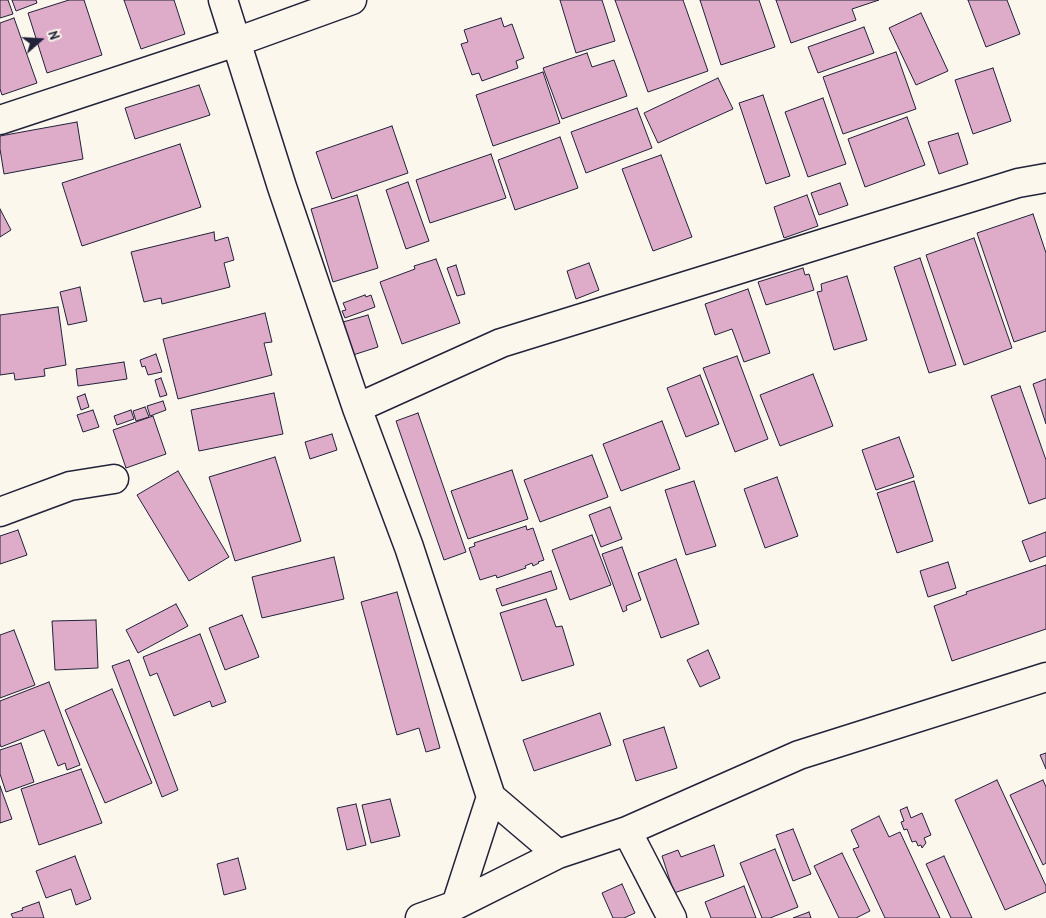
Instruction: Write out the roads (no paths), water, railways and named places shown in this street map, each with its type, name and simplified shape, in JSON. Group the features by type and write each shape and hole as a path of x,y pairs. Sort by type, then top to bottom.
{"street":[{"path":"223,0 282,187 357,408 409,547 491,797 558,854"},
{"path":"0,120 236,42 352,0"},
{"path":"357,408 501,343 1018,183 1046,178"},
{"path":"0,512 70,486 114,479"},
{"path":"420,918 456,905 558,854 627,831 799,756 1046,677"},
{"path":"456,905 491,797"},
{"path":"627,831 672,918"}]}
